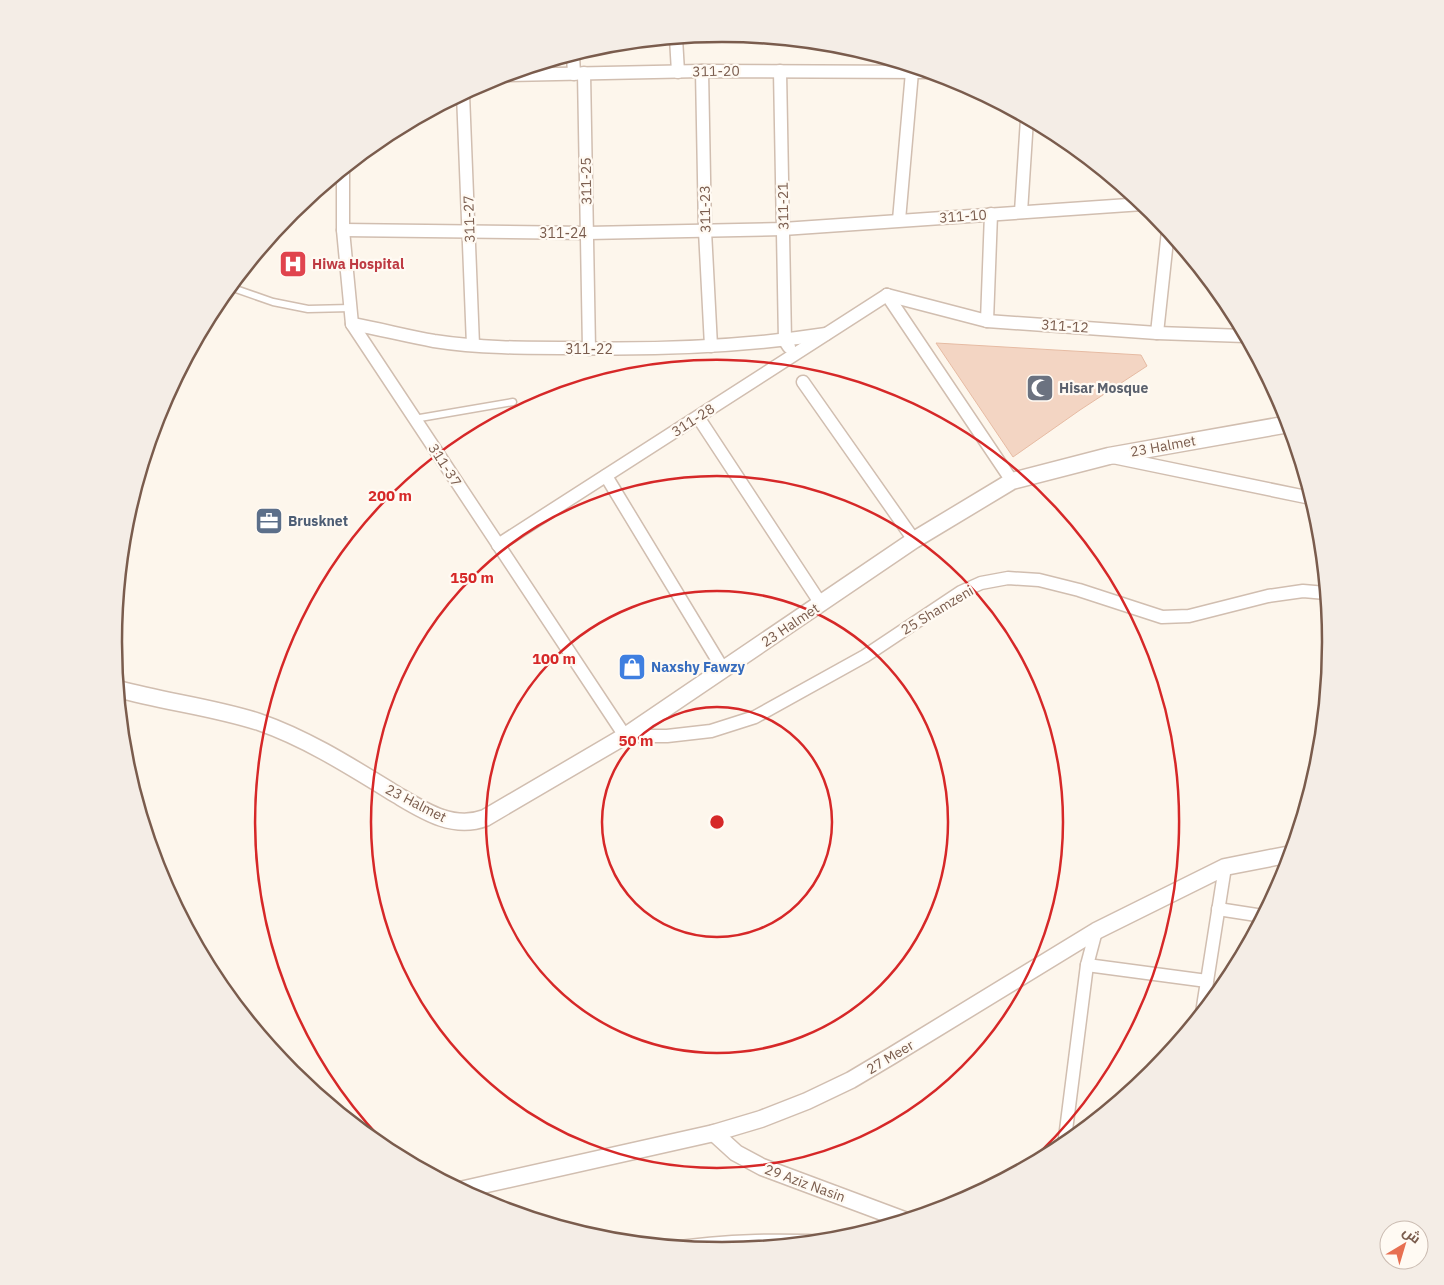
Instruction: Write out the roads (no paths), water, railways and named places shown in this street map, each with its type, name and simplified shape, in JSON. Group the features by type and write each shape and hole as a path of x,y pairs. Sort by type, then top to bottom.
{"street":[{"path":"676,45 678,72"},
{"name":"311-25","path":"575,61 579,74 587,233 589,349"},
{"name":"311-20","path":"527,75 702,71 908,72"},
{"name":"311-23","path":"702,71 705,231 711,346"},
{"name":"311-21","path":"780,71 785,340"},
{"path":"899,220 912,73"},
{"name":"311-27","path":"463,101 474,345"},
{"path":"1021,212 1027,126"},
{"name":"311-37","path":"343,177 344,230 352,324 625,736"},
{"name":"311-10","path":"783,229 1132,205"},
{"path":"987,321 990,214"},
{"name":"311-24","path":"344,230 587,233 783,229"},
{"path":"1157,333 1167,241"},
{"path":"887,295 1012,482"},
{"name":"311-12","path":"887,295 987,321 1157,333 1238,336"},
{"name":"311-28","path":"498,546 887,295"},
{"name":"311-22","path":"352,324 434,341 499,348 589,349 711,346 785,340 826,334"},
{"path":"785,340 794,354"},
{"path":"804,382 914,540"},
{"path":"698,417 821,604"},
{"name":"23 Halmet","path":"124,690 204,707 260,722 326,753 426,812 448,820 464,823 476,822 625,736 914,540 1012,482 1108,456 1281,425"},
{"path":"1108,456 1304,497"},
{"path":"606,476 723,669"},
{"name":"25 Shamzeni","path":"625,736 667,736 711,731 755,717 865,656 961,592 981,584 1008,578 1039,580 1079,590 1162,617 1189,616 1268,596 1303,591 1320,592"},
{"name":"27 Meer","path":"471,1187 714,1133 761,1119 807,1101 851,1080 1096,931 1225,867 1282,856"},
{"path":"1204,1000 1225,867"},
{"path":"1218,909 1256,915"},
{"path":"1066,1134 1087,965 1096,931"},
{"path":"1087,965 1206,981"},
{"name":"29 Aziz Nasin","path":"714,1133 736,1153 762,1167 895,1217"}],"lane":[{"path":"237,289 273,302 308,309 350,308"},
{"path":"414,419 513,402"},
{"path":"701,1241 788,1238"}],"place":[{"name":"Hiwa Hospital","path":"293,264"},
{"name":"Hisar Mosque","path":"1040,388"},
{"name":"Brusknet","path":"269,521"},
{"name":"Naxshy Fawzy","path":"632,667"}]}
